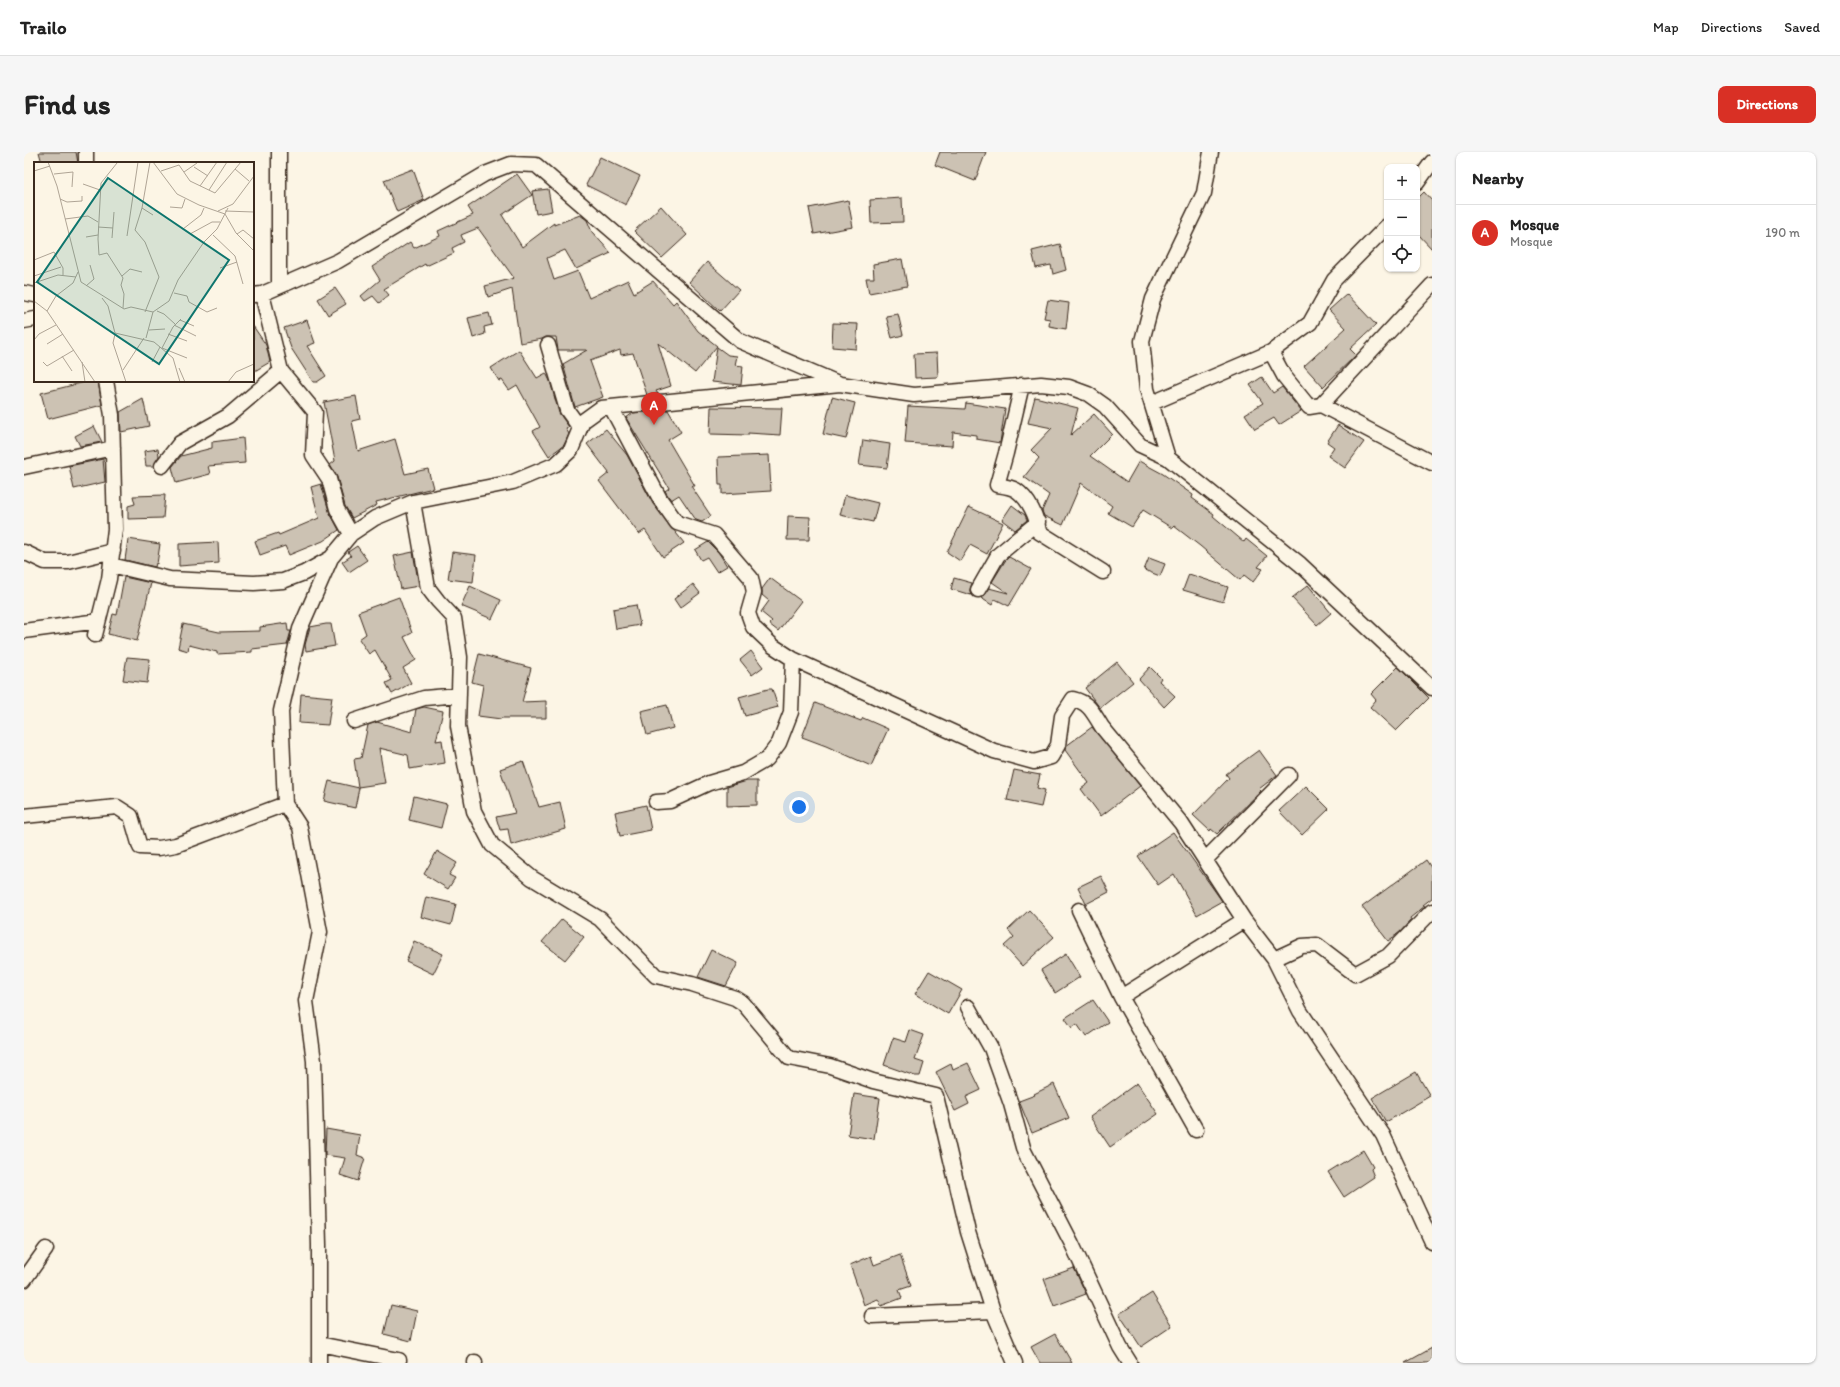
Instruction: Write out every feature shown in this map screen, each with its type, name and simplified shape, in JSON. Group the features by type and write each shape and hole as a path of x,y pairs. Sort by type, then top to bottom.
{"street":[{"path":"278,152 279,286"},
{"path":"1168,458 1147,389 1142,341 1153,299 1204,193 1211,152"},
{"path":"351,534 337,509 329,480 313,456 315,412 281,371 257,295 338,261 485,174 511,164 534,159 740,341 840,384"},
{"path":"1420,179 1432,162"},
{"path":"1152,403 1271,352 1310,323 1334,280 1384,229"},
{"path":"1321,405 1432,285"},
{"path":"24,293 34,295"},
{"path":"24,321 34,319"},
{"path":"548,345 567,410 580,428"},
{"path":"1271,352 1284,376 1309,407 1321,405 1432,463"},
{"path":"162,466 180,443 228,416 281,371"},
{"path":"95,635 109,579 115,529 112,415 106,382"},
{"path":"319,1363 314,1061 306,1001 320,932 300,827 286,804 281,711 300,629 331,558 351,534 375,518 413,502 513,482 556,464 571,450 583,421 601,408 840,384 914,395 1041,384 1069,387 1088,394 1105,406 1140,445 1168,458 1300,564 1432,688"},
{"path":"1022,385 997,485 1016,489 1038,522 1039,532 1103,572"},
{"path":"611,407 664,505 677,523 714,535 750,578 754,592 748,613 753,627 773,646 793,659 994,751 1034,762 1051,757 1058,745 1062,716 1072,699 1082,701 1092,710 1102,727 1123,754 1181,823 1244,920 1274,959 1300,1011 1383,1134 1428,1225 1432,1242"},
{"path":"24,467 113,448"},
{"path":"413,502 428,588 438,602 454,618 460,657 458,726 474,811 492,845 532,878 600,918 656,976 721,993 735,998 743,1003 789,1058 830,1066 874,1081 936,1096 968,1232 993,1311 1015,1363"},
{"path":"978,590 998,555 1038,522"},
{"path":"24,552 45,562 68,562 112,558 170,579 254,583 283,581 304,573 331,558"},
{"path":"24,631 98,621"},
{"path":"656,802 670,801 709,783 743,773 767,759 779,743 791,712 793,659"},
{"path":"354,721 424,698 459,695"},
{"path":"1205,860 1289,775"},
{"path":"24,816 117,807 131,816 140,848 159,848 176,845 286,804"},
{"path":"1079,910 1121,997 1196,1130"},
{"path":"1274,959 1302,946 1317,945 1355,974 1388,956 1432,911"},
{"path":"1121,997 1244,920"},
{"path":"968,1007 991,1048 1011,1104 1024,1151 1072,1244 1120,1347 1130,1363"},
{"path":"24,1280 46,1249"},
{"path":"872,1316 993,1311"},
{"path":"319,1344 399,1360"}],"building":[{"path":"39,152 76,152 78,162 42,162"},
{"path":"940,152 986,152 975,181 935,165"},
{"path":"600,157 640,176 626,205 586,185"},
{"path":"413,169 424,200 397,212 384,180"},
{"path":"517,174 532,195 502,215 522,247 554,223 554,225 580,215 587,220 592,232 611,253 576,269 565,250 547,258 554,280 578,271 589,298 628,280 634,293 653,281 673,304 676,301 698,331 717,346 695,373 658,343 671,386 656,391 658,394 647,395 633,353 621,355 620,350 590,361 603,397 575,407 563,364 587,350 558,350 556,337 546,337 520,343 512,289 488,297 485,286 514,278 478,228 461,235 464,242 452,248 454,253 426,266 425,264 384,289 389,295 379,303 373,296 365,301 361,296 380,280 372,267 410,242 414,248 440,236 438,231 473,215 468,207"},
{"path":"548,189 552,211 536,214 532,191"},
{"path":"1424,192 1432,201 1432,249 1420,236 1420,196"},
{"path":"902,198 903,222 871,223 870,200"},
{"path":"848,200 853,227 814,234 809,208"},
{"path":"661,206 687,235 662,258 634,231"},
{"path":"1060,244 1066,270 1053,274 1051,265 1036,268 1032,251"},
{"path":"902,259 907,286 869,293 866,278 874,278 873,264"},
{"path":"707,262 739,290 720,311 689,282"},
{"path":"335,288 346,304 328,315 318,299"},
{"path":"1347,294 1376,325 1350,349 1356,355 1323,387 1304,366 1346,328 1329,310"},
{"path":"1048,300 1069,303 1066,329 1049,326 1050,319 1044,318"},
{"path":"489,313 492,325 484,327 485,334 473,338 468,318"},
{"path":"898,314 903,335 892,338 886,316"},
{"path":"307,320 315,343 307,346 326,376 317,382 313,382 291,348 284,328"},
{"path":"833,323 858,324 856,349 832,347"},
{"path":"254,327 266,345 270,362 254,371"},
{"path":"717,347 728,355 737,356 735,365 743,366 741,385 712,382"},
{"path":"519,350 537,378 546,373 550,381 559,413 569,427 566,429 569,434 564,445 549,456 533,431 540,427 517,385 509,390 502,380 499,381 491,368"},
{"path":"937,353 938,377 915,378 914,354"},
{"path":"1262,377 1273,393 1282,387 1301,411 1279,425 1274,418 1255,429 1245,414 1263,403 1250,385"},
{"path":"85,382 98,382 102,405 48,419 41,393"},
{"path":"356,396 360,419 352,421 358,451 395,439 405,474 428,469 433,488 376,502 377,505 352,518 345,506 337,477 330,465 335,461 324,402"},
{"path":"832,397 855,403 846,439 823,434"},
{"path":"1035,397 1078,408 1071,435 1094,414 1112,434 1090,456 1127,482 1139,461 1163,474 1193,495 1192,498 1214,514 1213,516 1244,542 1246,539 1267,556 1258,567 1263,569 1253,582 1244,575 1240,580 1174,526 1172,528 1143,510 1132,527 1108,513 1112,506 1081,483 1063,525 1044,516 1042,511 1049,495 1024,477 1039,458 1031,450 1052,428 1028,423"},
{"path":"143,399 149,426 121,432 120,412"},
{"path":"966,403 1005,409 1000,443 976,439 976,435 953,432 952,446 905,443 908,406 965,409"},
{"path":"711,407 782,408 780,435 748,433 748,435 710,434"},
{"path":"668,410 681,432 668,440 695,486 691,486 711,516 702,522 696,520 679,495 671,500 665,491 669,488 626,418 633,413"},
{"path":"1338,425 1364,442 1345,468 1328,456 1334,447 1327,442"},
{"path":"94,426 102,442 80,446 75,436"},
{"path":"606,429 627,455 653,504 684,543 663,557 645,530 639,534 599,481 609,473 587,444"},
{"path":"243,438 245,463 208,466 210,474 176,483 172,467 181,456 212,448 212,442"},
{"path":"863,440 890,444 887,468 859,465"},
{"path":"158,449 159,456 154,466 146,466 144,451"},
{"path":"769,455 771,491 722,494 722,485 719,485 718,457"},
{"path":"103,459 105,482 74,489 69,466"},
{"path":"321,484 329,511 339,530 323,541 289,555 285,546 260,555 255,541 278,533 279,535 319,518 311,487"},
{"path":"165,495 163,518 128,519 128,506 135,504 133,496"},
{"path":"845,495 878,503 873,522 840,515"},
{"path":"1012,505 1025,515 1027,520 1015,530 1002,520"},
{"path":"969,507 1003,523 987,554 970,545 960,561 947,552"},
{"path":"788,516 810,517 809,540 787,540"},
{"path":"128,539 160,544 157,564 156,563 155,567 125,560"},
{"path":"218,542 219,563 179,566 179,544"},
{"path":"708,542 719,553 727,566 717,572 707,557 701,560 695,550"},
{"path":"357,546 367,560 349,572 342,562 351,556 348,552"},
{"path":"413,552 419,586 401,589 394,556"},
{"path":"452,552 476,555 473,582 448,579"},
{"path":"1009,557 1031,569 1009,606 995,599 992,605 981,598 989,588 1008,593 992,582"},
{"path":"1149,558 1165,564 1160,576 1144,570"},
{"path":"1189,574 1228,587 1223,602 1183,590"},
{"path":"124,577 151,583 137,641 108,634 113,614 117,615"},
{"path":"770,578 801,601 778,631 769,624 772,621 761,612 769,601 762,595 762,589"},
{"path":"954,578 972,583 970,590 971,595 951,589"},
{"path":"693,584 700,593 680,608 674,599"},
{"path":"1308,585 1331,613 1317,625 1292,598"},
{"path":"470,586 501,600 492,619 461,606"},
{"path":"399,597 412,633 404,637 416,660 403,668 411,683 392,694 386,683 392,680 375,650 369,654 359,639 366,634 358,612"},
{"path":"636,605 640,625 616,629 613,609"},
{"path":"287,623 288,631 291,631 287,645 252,649 252,652 217,654 217,652 189,645 188,651 178,648 183,624 219,632 260,631 260,627"},
{"path":"331,624 335,646 306,651 305,645 310,627"},
{"path":"751,651 763,667 752,675 740,660"},
{"path":"479,654 531,668 522,702 546,701 546,718 501,719 478,716 483,685 472,682"},
{"path":"127,657 150,659 147,683 123,680"},
{"path":"1117,662 1133,682 1100,708 1085,688"},
{"path":"1150,667 1161,678 1159,681 1175,696 1164,707 1139,679"},
{"path":"1398,667 1429,698 1396,731 1370,707 1376,700 1371,694"},
{"path":"772,689 778,707 745,716 739,697"},
{"path":"301,694 332,697 328,725 299,723"},
{"path":"815,703 861,721 863,718 888,729 871,766 802,737"},
{"path":"667,705 673,728 647,735 641,711"},
{"path":"424,707 443,711 436,741 442,740 445,763 410,769 408,755 379,748 385,783 358,787 354,759 361,758 368,725 377,722 412,732 416,709"},
{"path":"1092,727 1140,786 1101,816 1081,789 1089,783 1065,750 1066,746"},
{"path":"1259,750 1277,775 1259,789 1261,791 1217,834 1211,829 1210,831 1193,815 1229,778 1226,774"},
{"path":"523,761 539,807 560,802 566,829 511,845 508,829 500,830 496,817 515,813 500,769"},
{"path":"1014,770 1040,775 1037,788 1045,790 1041,807 1007,800"},
{"path":"329,781 359,788 355,808 324,801"},
{"path":"747,781 757,781 757,805 727,806 727,787"},
{"path":"1306,786 1329,809 1302,835 1279,811"},
{"path":"414,796 447,804 441,828 409,820"},
{"path":"646,805 651,830 620,836 615,812"},
{"path":"1173,832 1222,901 1197,915 1174,874 1158,885 1138,856"},
{"path":"437,851 457,863 449,875 455,878 448,889 424,874"},
{"path":"1426,860 1432,869 1432,898 1423,905 1425,906 1410,918 1411,920 1400,932 1388,941 1362,907"},
{"path":"1101,876 1109,892 1086,904 1078,887"},
{"path":"426,897 456,904 451,925 421,917"},
{"path":"1029,910 1054,937 1022,966 1004,946 1014,937 1008,930"},
{"path":"562,919 584,937 565,960 542,942"},
{"path":"414,941 443,954 433,974 406,961"},
{"path":"711,950 738,963 726,986 698,977"},
{"path":"1066,954 1080,977 1055,993 1041,970"},
{"path":"929,971 962,990 948,1014 915,994"},
{"path":"1093,1000 1108,1022 1086,1037 1077,1024 1072,1028 1065,1018"},
{"path":"910,1030 924,1035 915,1060 924,1063 920,1076 915,1076 884,1065 893,1038 906,1042"},
{"path":"968,1063 981,1090 966,1097 969,1104 955,1111 936,1072 951,1064 953,1070"},
{"path":"1416,1072 1430,1096 1386,1122 1372,1098"},
{"path":"1137,1083 1158,1114 1110,1147 1090,1117"},
{"path":"1054,1084 1069,1118 1032,1133 1019,1101 1035,1095 1034,1094"},
{"path":"854,1094 880,1098 874,1139 848,1135"},
{"path":"326,1129 360,1135 357,1155 365,1158 358,1181 340,1175 345,1158 325,1155"},
{"path":"1363,1150 1373,1167 1371,1169 1374,1177 1344,1197 1328,1172"},
{"path":"900,1255 911,1286 899,1290 902,1298 881,1306 878,1299 864,1305 850,1265 871,1256 874,1265"},
{"path":"1074,1268 1086,1294 1054,1306 1044,1279"},
{"path":"1152,1293 1172,1326 1141,1347 1119,1314"},
{"path":"391,1305 417,1311 411,1341 384,1334"},
{"path":"1055,1334 1072,1363 1040,1363 1031,1347"},
{"path":"1432,1348 1432,1363 1405,1363"}],"place":[{"name":"Mosque","path":"654,425"}]}
